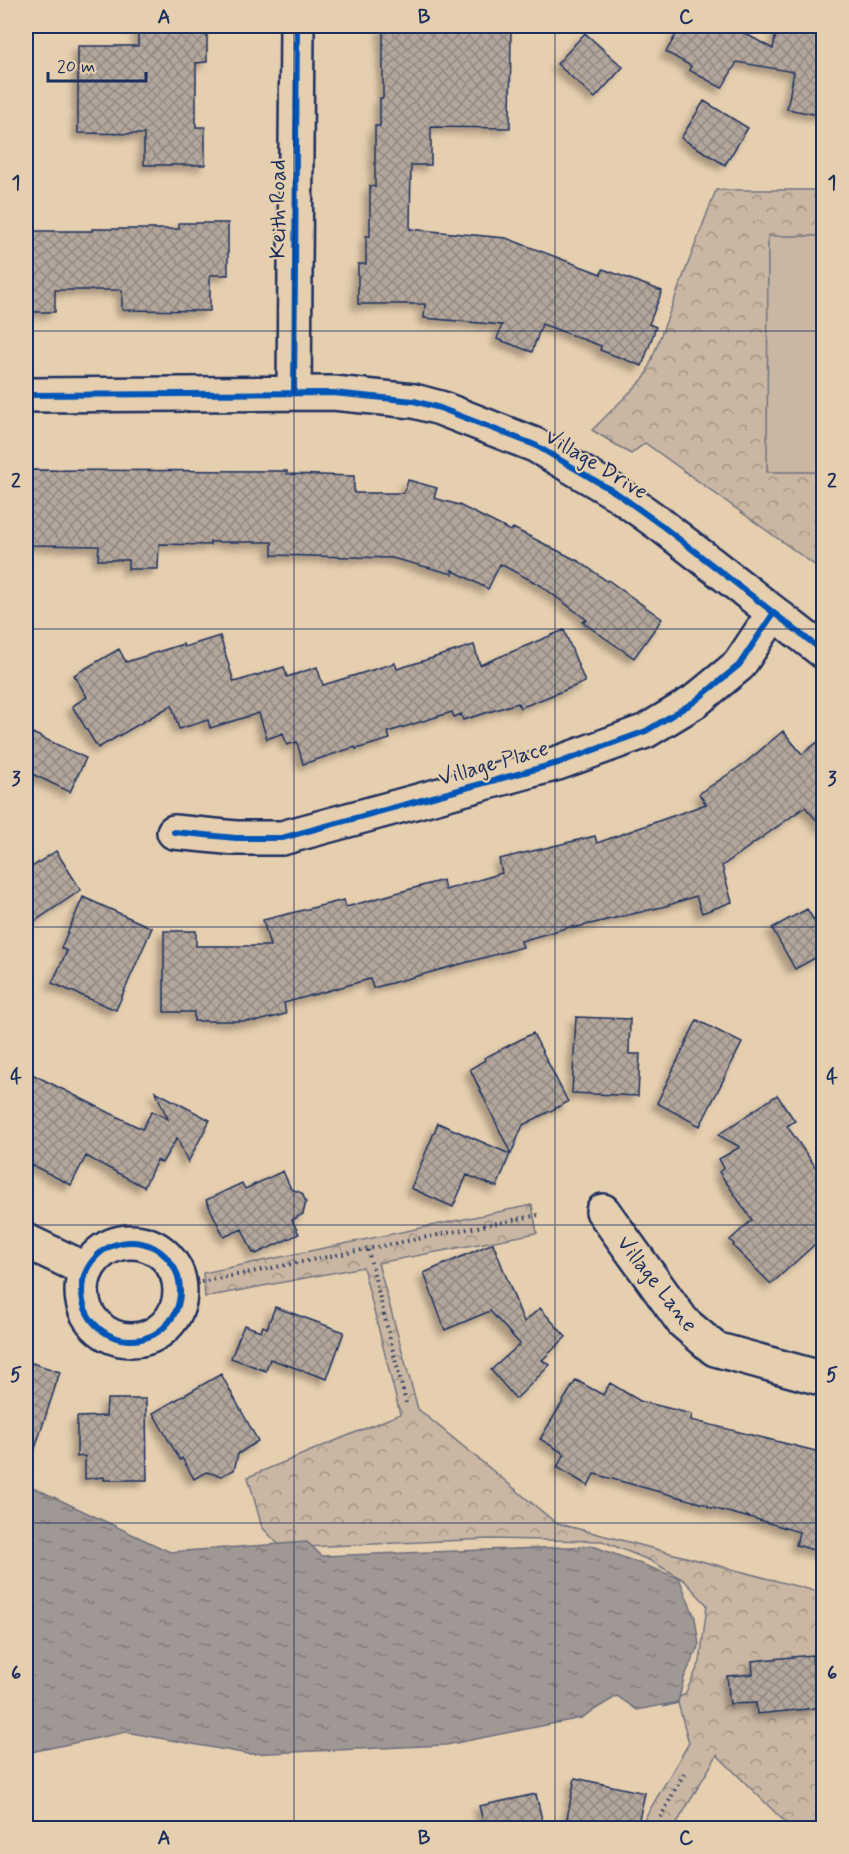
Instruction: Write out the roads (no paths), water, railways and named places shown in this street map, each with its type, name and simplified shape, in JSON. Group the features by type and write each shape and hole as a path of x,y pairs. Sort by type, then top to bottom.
{"street":[{"name":"Keith Road","path":"294,393 297,26"},
{"name":"Village Drive","path":"26,395 333,393 414,401 440,408 535,445 618,494 662,525 824,652"},
{"name":"Village Place","path":"174,832 236,838 282,838 558,763 646,731 694,702 739,665 773,614"},
{"name":"Village Lane","path":"603,1210 683,1322 715,1349 824,1379"},
{"path":"26,1241 87,1270"}],"water":[{"path":"26,1484 170,1552 307,1542 322,1556 593,1546 679,1578 695,1618 699,1645 684,1678 678,1702 637,1710 617,1696 581,1718 446,1745 248,1754 126,1732 26,1753"}]}
